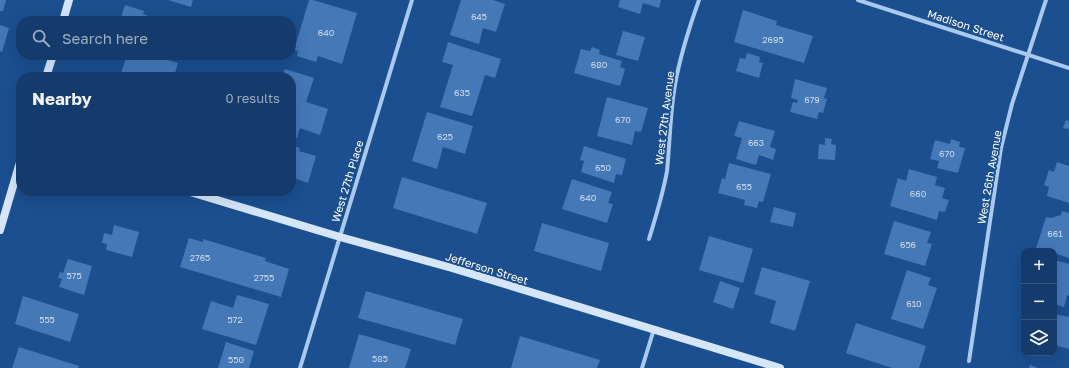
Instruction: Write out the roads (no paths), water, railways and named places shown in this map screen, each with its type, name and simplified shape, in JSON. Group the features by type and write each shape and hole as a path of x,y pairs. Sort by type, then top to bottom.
{"street":[{"path":"65,16 70,0"},
{"name":"West 27th Place","path":"300,368 412,0"},
{"name":"West 27th Avenue","path":"649,239 664,185 670,143 674,88 678,68 686,37 699,0"},
{"name":"Madison Street","path":"858,0 1069,68"},
{"name":"West 26th Avenue","path":"969,361 1001,148 1012,104 1046,0"},
{"path":"48,72 51,60"},
{"path":"0,230 16,176"},
{"name":"Jefferson Street","path":"205,196 340,237 452,268 780,368"},
{"path":"642,368 654,329"}]}
